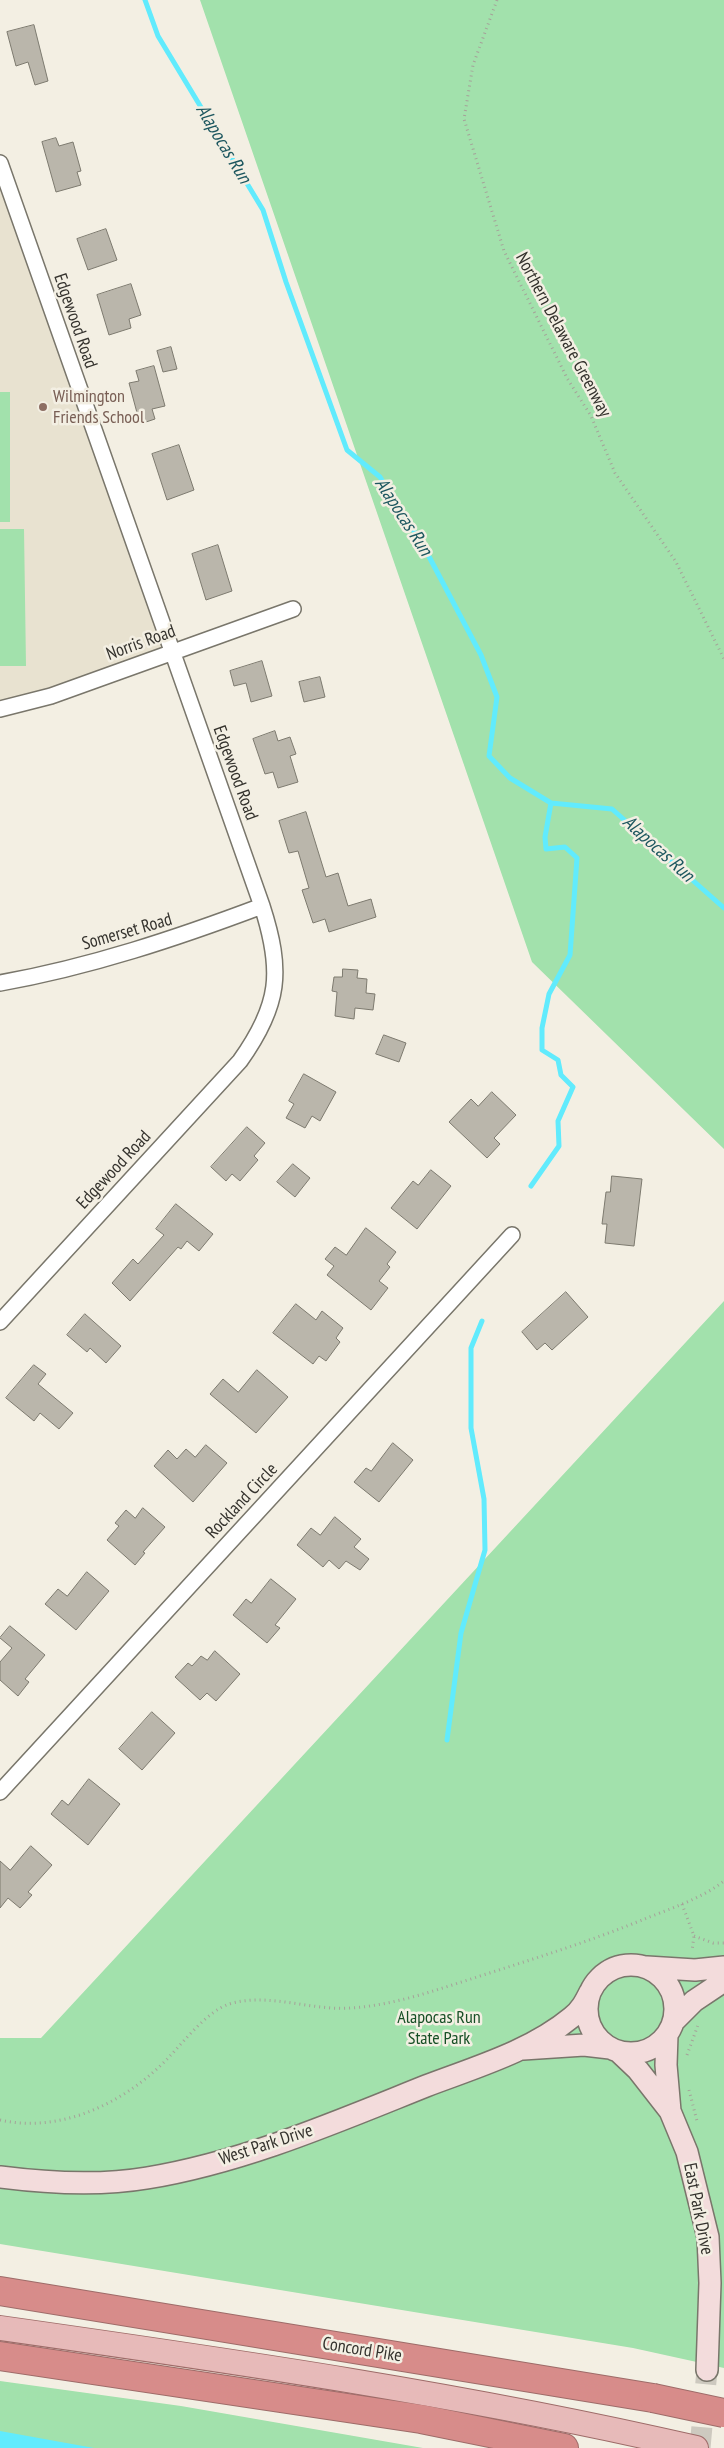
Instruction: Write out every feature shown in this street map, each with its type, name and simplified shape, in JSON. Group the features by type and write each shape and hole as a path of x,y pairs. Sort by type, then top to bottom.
{"highway":[{"name":"Concord Pike","path":"0,2291 653,2398 724,2413"},
{"path":"0,2356 421,2419 564,2448"}],"main road":[{"name":"Concord Pike","path":"0,2328 165,2352 494,2405 696,2448"}],"street":[{"name":"Edgewood Road","path":"0,163 262,906 271,934 275,972 273,996 267,1018 257,1038 240,1061 0,1322"},
{"name":"Norris Road","path":"0,709 50,696 293,608"},
{"name":"Somerset Road","path":"0,983 131,951 195,931 262,906"},
{"name":"Rockland Circle","path":"0,1792 512,1235"},
{"path":"724,1967 694,1970 624,1965 608,1971 596,1982 590,1992 587,2012 590,2024 596,2036 615,2050 642,2052 656,2046 684,2009 724,1981"},
{"path":"642,1966 655,1971 670,1986 676,2007 670,2028"},
{"name":"West Park Drive","path":"0,2177 79,2181 146,2178 199,2167 294,2138 520,2049 572,2017 584,2005 590,1992"},
{"name":"East Park Drive","path":"670,2028 666,2065 670,2110"},
{"name":"West Park Drive","path":"520,2049 584,2045 615,2050"},
{"name":"East Park Drive","path":"615,2050 638,2070 670,2110 687,2152 708,2237 710,2283 707,2370"}],"path":[{"name":"Northern Delaware Greenway","path":"496,0 473,65 464,119 504,251 567,378 592,416 615,473 676,562 724,659"},
{"path":"0,2120 16,2124 63,2120 104,2106 151,2076 200,2025 227,2005 255,1999 350,2008 402,2001 584,1944 682,1904 724,1881"},
{"path":"682,1904 694,1936 692,1959 694,1970"},
{"path":"694,1936 713,1944 724,1943"},
{"path":"686,2060 698,2025 711,2011 703,1995"},
{"path":"688,2086 698,2124"}],"shaded area":[{"name":"Wilmington Friends School","path":"0,163 171,652 0,709"}],"green space":[{"path":"200,0 724,0 724,1149 532,962"},
{"path":"0,392 10,392 10,522 0,522"},
{"path":"0,529 24,529 26,666 0,666"},
{"name":"Alapocas Run State Park","path":"724,1301 724,2368 633,2348 0,2244 0,2038 41,2038"},
{"path":"0,2381 181,2406 423,2448 0,2448"}],"water":[{"path":"0,2431 94,2448 0,2448"}],"building":[{"path":"34,25 48,81 35,85 28,62 16,66 7,32"},
{"path":"56,138 59,146 73,142 81,171 77,172 81,185 56,192 42,142"},
{"path":"106,229 117,260 88,270 77,239"},
{"path":"131,284 141,315 129,319 131,328 109,335 97,295"},
{"path":"171,347 177,369 163,372 157,351"},
{"path":"154,366 165,406 152,409 155,419 140,424 129,383 139,381 136,371"},
{"path":"179,445 194,490 167,500 152,454"},
{"path":"218,545 232,591 206,600 192,554"},
{"path":"262,661 272,696 251,702 246,683 234,686 230,671"},
{"path":"320,677 325,697 304,702 299,682"},
{"path":"275,731 278,741 290,737 296,754 290,756 298,782 278,788 273,772 265,774 253,739"},
{"path":"306,812 326,877 338,873 348,906 371,899 376,917 329,932 325,919 313,923 302,890 309,888 298,851 289,853 279,821"},
{"path":"343,969 358,970 357,978 367,979 366,993 375,994 373,1010 355,1008 354,1019 335,1016 337,992 332,991 334,977 342,977"},
{"path":"384,1035 406,1043 399,1062 376,1054"},
{"path":"304,1074 336,1092 320,1121 312,1116 305,1128 286,1118 294,1104 289,1101"},
{"path":"492,1092 516,1115 494,1138 500,1144 487,1158 449,1122 471,1099 478,1106"},
{"path":"247,1127 265,1143 254,1156 258,1160 240,1181 232,1174 226,1181 211,1167"},
{"path":"293,1164 310,1178 295,1197 277,1182"},
{"path":"431,1170 451,1186 417,1229 391,1208 413,1181 418,1185"},
{"path":"612,1176 642,1179 634,1246 605,1243 607,1224 602,1224 606,1192 610,1192"},
{"path":"176,1204 213,1234 199,1251 187,1241 181,1249 178,1247 130,1301 112,1283 133,1259 138,1264 164,1235 156,1229"},
{"path":"366,1228 396,1252 387,1264 390,1267 379,1281 388,1288 371,1310 327,1275 334,1266 325,1259 335,1247 346,1255"},
{"path":"566,1292 588,1317 552,1350 545,1343 537,1350 522,1332"},
{"path":"296,1304 316,1320 322,1311 343,1328 336,1338 340,1342 326,1361 319,1356 313,1364 273,1333"},
{"path":"85,1314 121,1346 106,1363 90,1348 87,1352 67,1335"},
{"path":"34,1365 46,1374 38,1384 73,1413 59,1429 40,1413 34,1421 6,1398"},
{"path":"257,1370 288,1397 256,1433 210,1394 223,1379 238,1392"},
{"path":"393,1443 413,1460 379,1502 354,1482 366,1468 371,1471"},
{"path":"206,1445 227,1463 193,1502 154,1466 168,1450 177,1459 186,1449 195,1457"},
{"path":"143,1508 165,1527 143,1552 145,1553 135,1565 107,1540 119,1526 115,1523 126,1510 135,1518"},
{"path":"335,1517 361,1539 354,1547 369,1559 360,1570 346,1561 339,1569 329,1560 323,1567 297,1545 311,1528 320,1535"},
{"path":"87,1572 109,1591 76,1630 45,1604 58,1589 67,1596"},
{"path":"271,1579 296,1599 275,1625 280,1628 267,1643 233,1615 246,1599 251,1603"},
{"path":"10,1626 45,1655 25,1679 29,1682 18,1696 0,1680 0,1662 12,1648 0,1638"},
{"path":"215,1651 240,1674 216,1701 207,1693 200,1700 175,1677 188,1663 192,1666 201,1656 207,1660"},
{"path":"152,1712 175,1733 142,1770 119,1749"},
{"path":"89,1779 120,1804 88,1845 51,1814 62,1800 68,1805"},
{"path":"31,1846 52,1865 28,1892 32,1895 20,1908 8,1898 0,1908 0,1861 10,1870"}],"waterway":[{"name":"Alapocas Run","path":"145,0 158,36 263,210 286,282 347,450 380,477 425,549 481,655 497,697 489,756 510,778 551,803 612,809 724,908"},
{"path":"531,1186 559,1146 558,1121 573,1087 561,1075 558,1060 542,1050 542,1028 549,994 570,955 577,858 565,847 546,849 545,837 551,803"},
{"path":"447,1740 461,1633 485,1550 484,1499 471,1428 471,1348 482,1321"}],"tunnel":[{"path":"700,2448 707,2370"}],"place":[{"name":"Wilmington Friends School","path":"43,407"}]}
